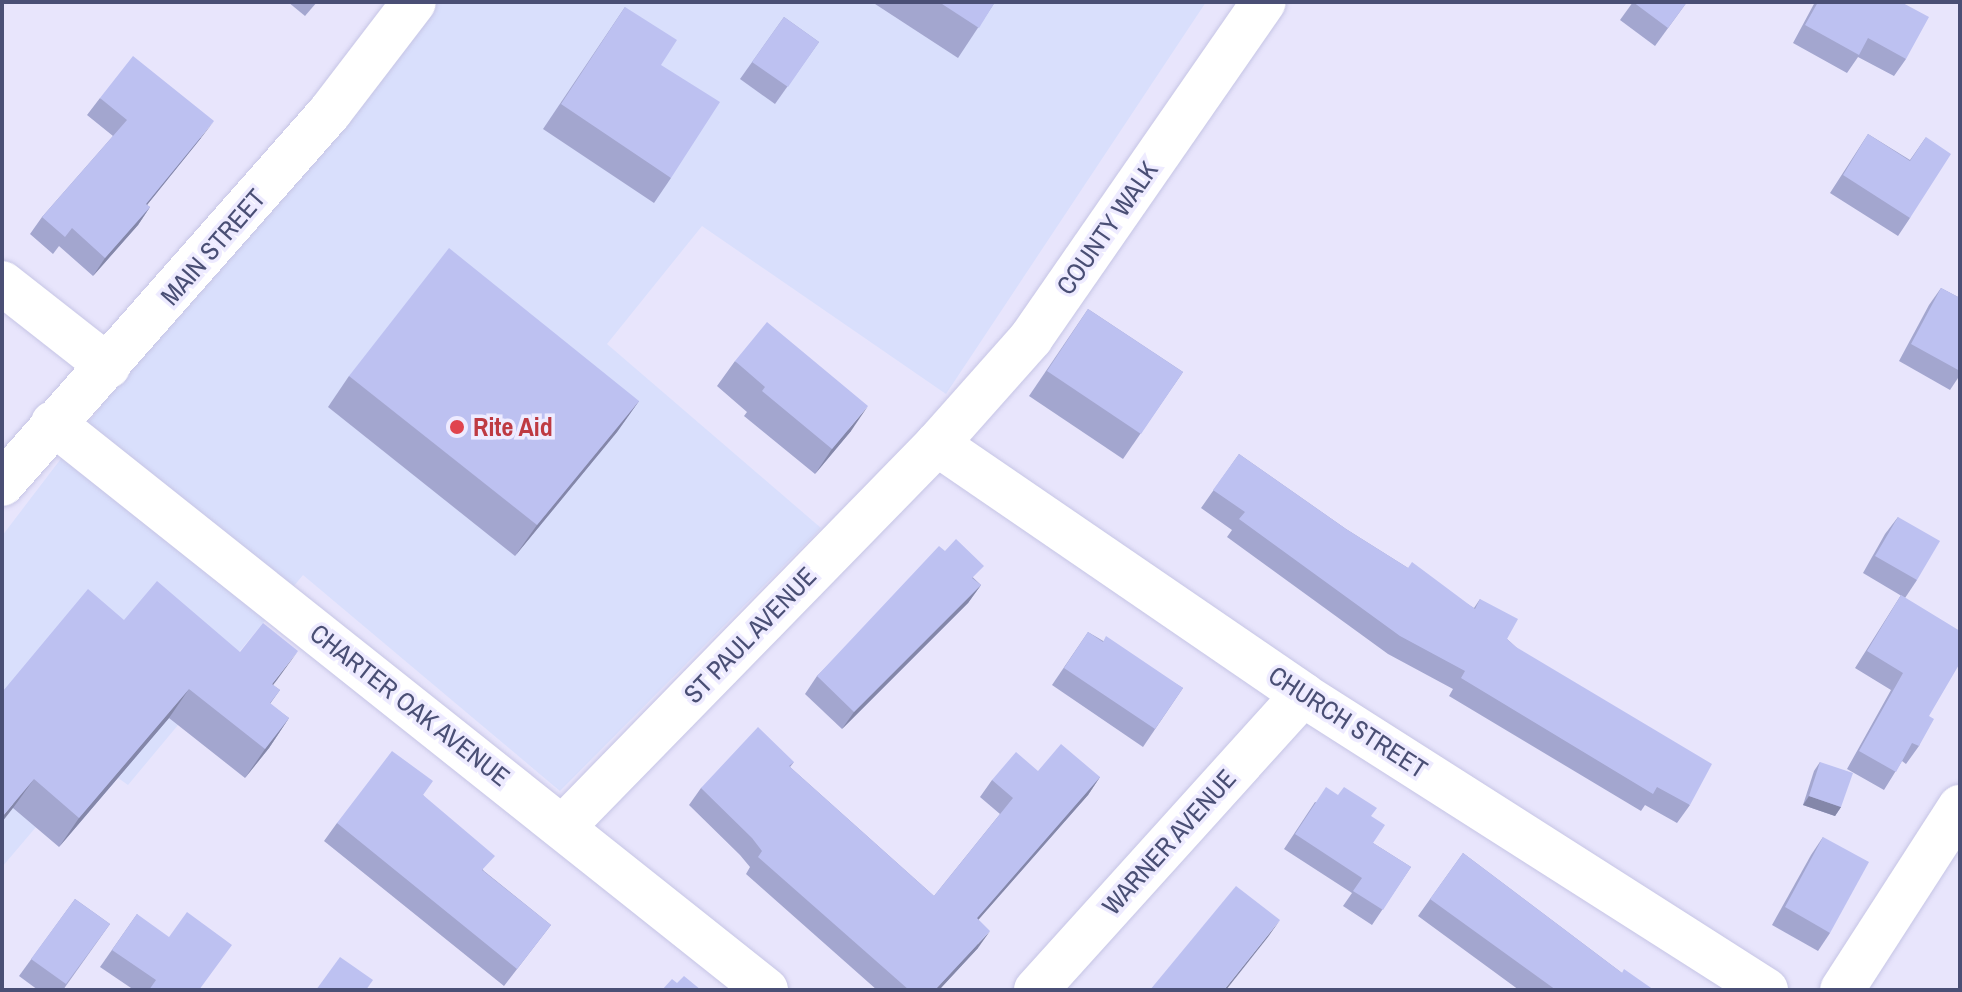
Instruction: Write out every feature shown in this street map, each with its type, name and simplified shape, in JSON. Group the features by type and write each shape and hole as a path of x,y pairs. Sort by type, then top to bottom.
{"street":[{"name":"MAIN STREET","path":"2,484 330,112 414,2"},
{"name":"COUNTY WALK","path":"937,444 1031,338 1264,2"},
{"path":"2,283 108,366"},
{"name":"CHARTER OAK AVENUE","path":"53,423 564,826 766,990"},
{"name":"CHURCH STREET","path":"937,444 1303,695 1766,990"},
{"name":"ST PAUL AVENUE","path":"564,826 937,444"},
{"name":"WARNER AVENUE","path":"1036,990 1303,695"},
{"path":"1842,990 1960,807"}],"shaded area":[{"path":"409,2 1206,2 946,394 702,226 607,344 821,528 560,791 303,575 128,785 93,760 2,867 2,536"}],"building":[{"path":"939,2 995,2 979,28"},
{"path":"1633,2 1687,2 1668,28"},
{"path":"1818,2 1901,2 1929,17 1906,59 1868,38 1859,55 1805,25"},
{"path":"625,7 677,40 661,65 720,102 671,178 561,104"},
{"path":"784,17 819,42 788,87 752,62"},
{"path":"133,56 214,121 146,204 150,207 105,258 72,228 65,237 42,217 127,120 100,98"},
{"path":"1868,134 1910,161 1926,137 1951,154 1910,218 1843,175"},
{"path":"449,248 639,401 537,525 349,376"},
{"path":"1941,288 1960,298 1960,371 1911,344"},
{"path":"1088,309 1183,372 1141,434 1047,371"},
{"path":"767,322 868,406 832,449 762,391 765,387 735,361"},
{"path":"1239,454 1408,568 1412,562 1475,609 1480,599 1518,619 1507,639 1516,647 1712,764 1690,805 1657,787 1653,794 1461,678 1465,671 1400,636 1239,519 1245,512 1213,490"},
{"path":"1898,517 1940,541 1917,580 1875,556"},
{"path":"956,539 984,566 972,578 981,585 854,712 817,676 939,546 945,551"},
{"path":"157,581 240,652 263,623 298,651 272,684 280,690 270,703 289,718 265,749 189,689 79,818 34,779 2,817 2,689 88,589 124,620"},
{"path":"1901,595 1960,631 1960,663 1929,716 1934,719 1919,746 1912,743 1896,772 1859,751 1903,673 1867,651"},
{"path":"1088,632 1103,642 1106,636 1183,688 1155,729 1064,668"},
{"path":"758,727 794,762 789,766 934,896 1013,798 992,780 1016,752 1038,771 1061,744 1100,777 977,918 990,931 935,990 909,990 758,857 762,851 752,838 701,788"},
{"path":"392,751 433,781 423,795 495,856 482,870 551,925 517,969 337,823"},
{"path":"1820,762 1853,773 1841,807 1809,796"},
{"path":"1326,787 1338,795 1344,787 1377,808 1371,816 1385,825 1373,843 1411,867 1383,910 1353,891 1362,878 1295,834"},
{"path":"1823,837 1869,862 1830,933 1785,907"},
{"path":"1463,853 1622,973 1624,969 1654,990 1556,990 1430,899"},
{"path":"1236,886 1280,920 1224,990 1150,990"},
{"path":"75,899 110,924 66,984 31,959"},
{"path":"187,912 232,945 199,990 149,990 156,980 112,950 137,914 169,937"},
{"path":"340,957 373,980 366,990 316,990"},
{"path":"684,976 701,990 662,990 672,979 677,983"}],"place":[{"name":"Rite Aid","path":"457,427"}]}
